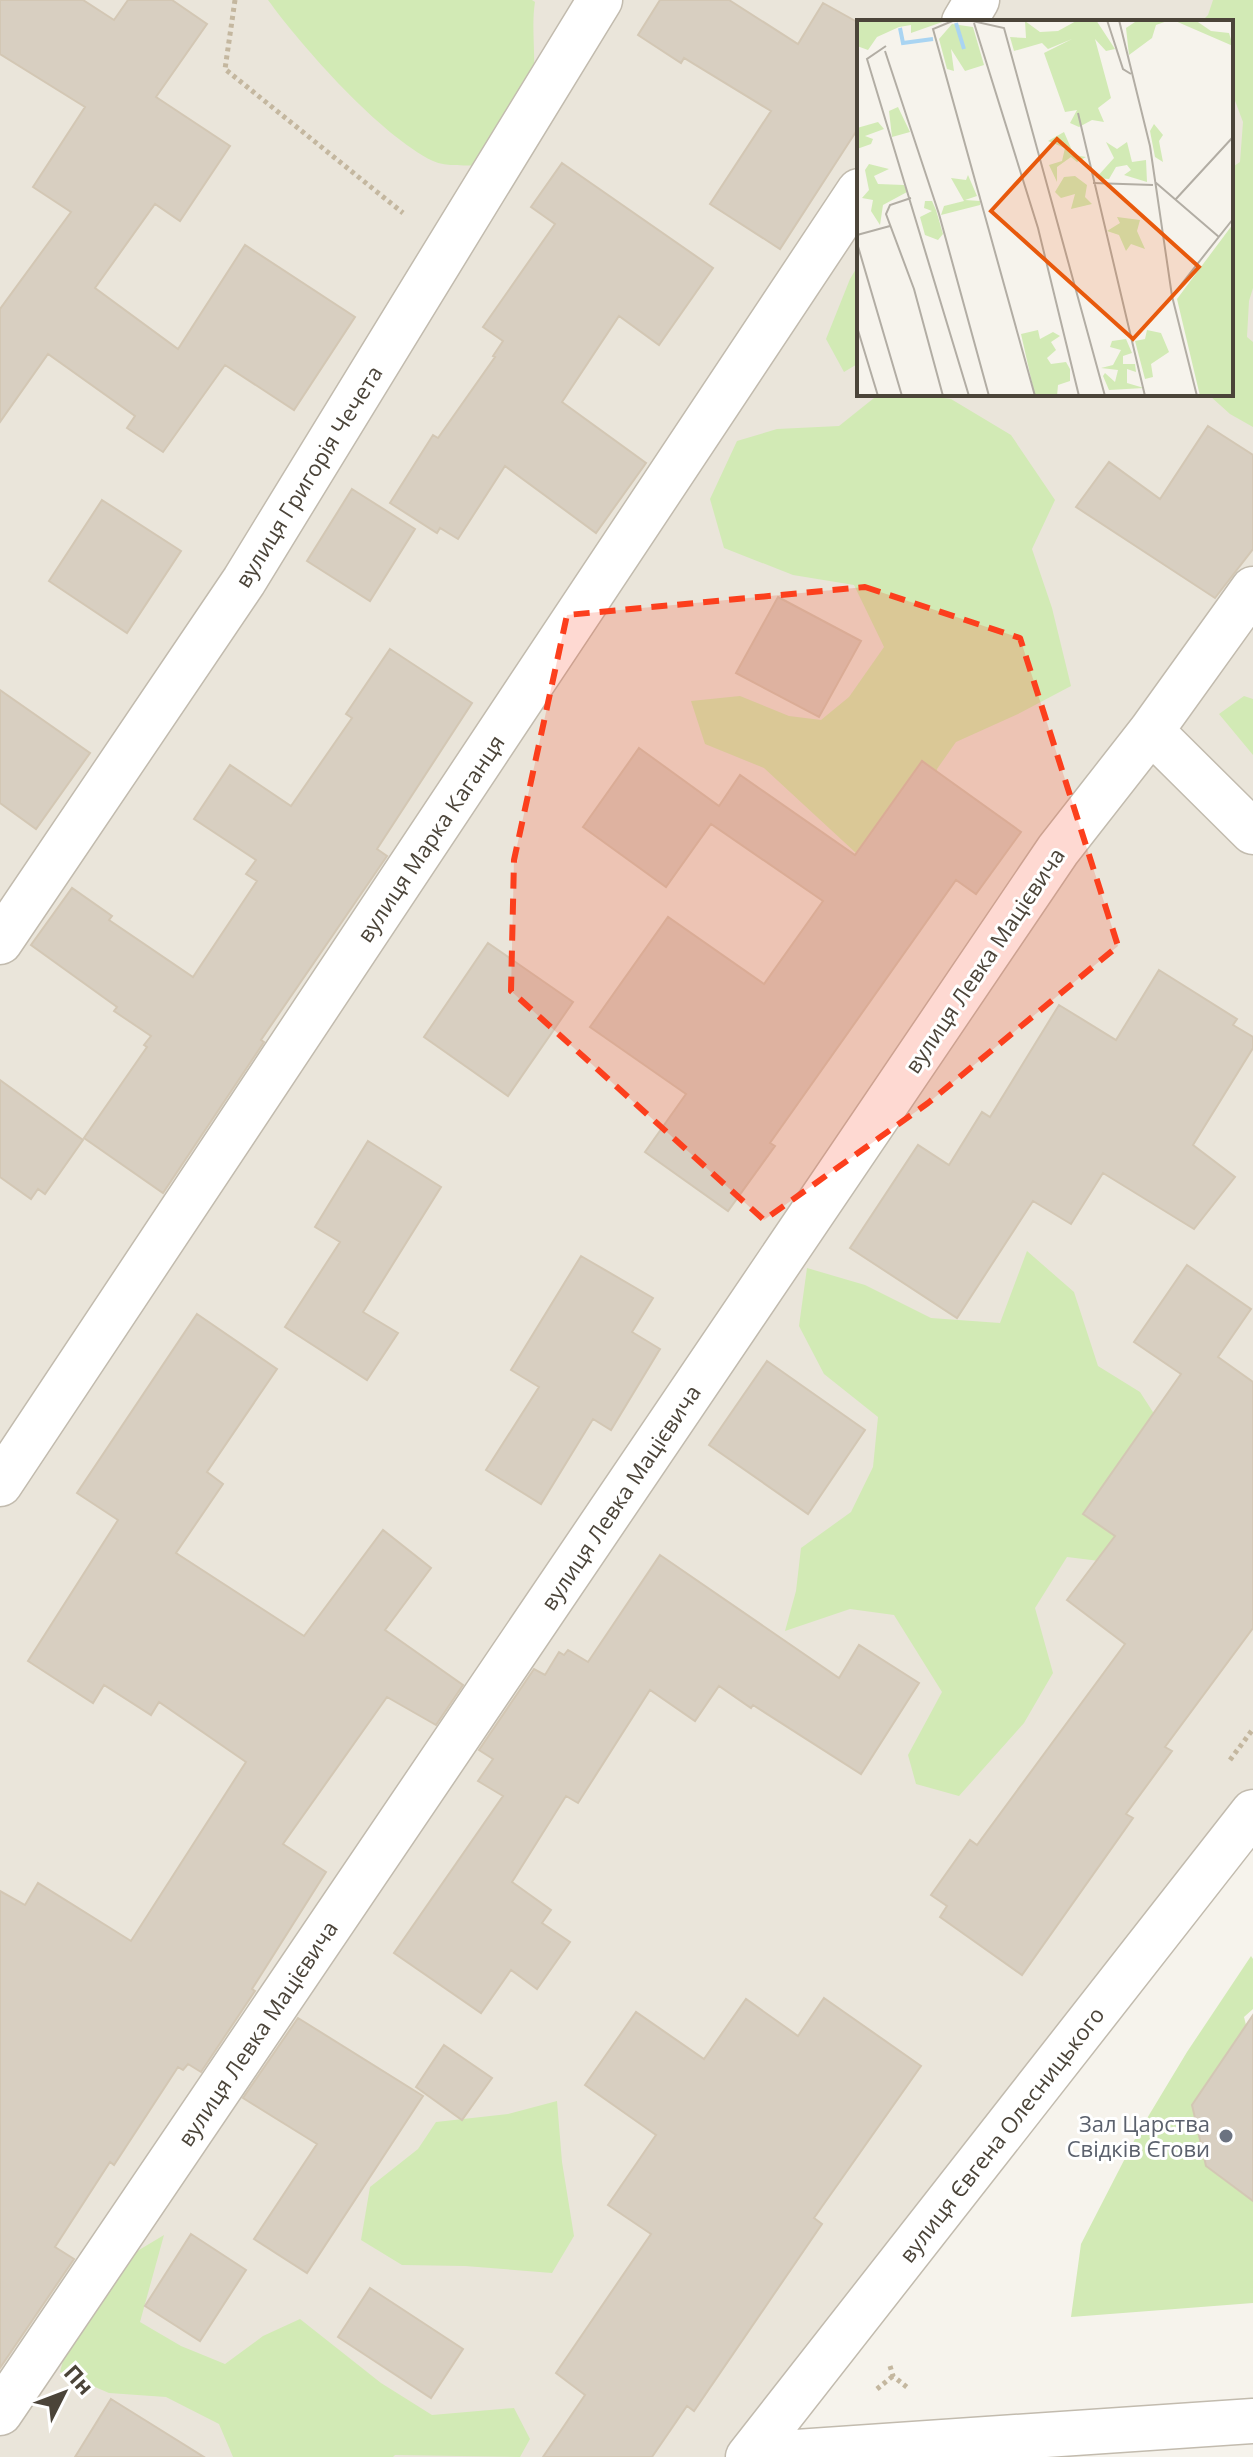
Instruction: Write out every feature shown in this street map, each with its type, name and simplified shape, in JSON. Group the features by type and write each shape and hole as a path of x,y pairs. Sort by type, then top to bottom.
{"street":[{"name":"вулиця Григорія Чечета","path":"0,942 244,581 600,0"},
{"path":"965,20 977,0"},
{"name":"вулиця Марка Каганця","path":"0,1484 857,194"},
{"name":"вулиця Левка Мацієвича","path":"0,2413 1058,850 1151,731 1253,589"},
{"path":"1151,731 1253,832"},
{"name":"вулиця Євгена Олесницького","path":"749,2456 1253,1812"},
{"path":"749,2456 1253,2421"}],"path":[{"path":"235,0 225,69 447,249"},
{"path":"889,2363 893,2376 909,2389 920,2390"}],"highlighted area":[{"path":"865,587 1020,638 1118,946 928,1103 764,1220 511,991 514,860 567,615"}],"shaded area":[{"path":"0,0 1253,0 1253,1788 743,2457 0,2457"}],"green space":[{"path":"268,0 532,0 535,2 534,63 530,98 516,122 482,166 438,163 390,132 344,89"},
{"path":"1213,0 1253,0 1253,288 1247,337 1253,342 1253,427 1230,414 1210,396 1233,396 1233,167 1240,162 1243,122 1233,95 1233,20 1203,20"},
{"path":"857,267 857,364 844,372 826,339"},
{"path":"876,396 951,399 1011,435 1055,500 1032,549 1052,608 1071,686 956,742 937,769 944,861 883,878 764,768 705,744 691,701 740,696 789,716 821,720 849,697 884,647 854,585 793,575 724,548 710,499 737,441 777,429 839,426"},
{"path":"1244,696 1253,699 1253,755 1219,714"},
{"path":"1027,1251 1074,1292 1098,1366 1140,1392 1162,1426 1132,1565 1067,1557 1035,1608 1053,1673 1024,1723 959,1796 916,1784 908,1755 942,1692 894,1615 850,1609 785,1631 796,1591 801,1548 851,1512 873,1467 878,1417 824,1374 799,1326 807,1268 865,1285 931,1318 1000,1323"},
{"path":"1251,1956 1253,2009 1244,2017 1253,2052 1193,2105 1206,2166 1240,2192 1253,2189 1253,2303 1071,2317 1081,2244 1137,2135 1187,2052"},
{"path":"557,2101 562,2162 574,2236 552,2273 402,2265 361,2240 370,2187 418,2149 436,2122 508,2114"},
{"path":"164,2235 140,2322 181,2346 225,2364 263,2336 300,2319 381,2383 432,2415 514,2408 530,2439 520,2457 233,2457 219,2424 166,2397 109,2393 60,2372 73,2322 134,2253"}],"building":[{"path":"0,0 83,0 114,20 128,0 172,0 207,24 156,97 230,146 180,221 155,204 95,288 178,349 245,245 355,317 294,410 225,365 163,452 127,428 135,416 48,354 0,422 0,309 71,212 33,187 85,107 0,54"},
{"path":"660,0 729,0 798,44 823,3 857,22 857,130 780,249 710,204 771,111 684,58 681,63 638,35"},
{"path":"562,163 713,268 659,345 619,316 562,402 646,463 596,533 505,466 458,539 440,528 437,533 390,503 433,435 438,438 495,357 503,341 483,327 555,224 531,207"},
{"path":"1208,426 1253,455 1253,549 1215,598 1076,507 1109,462 1160,499"},
{"path":"352,489 415,529 370,601 307,561"},
{"path":"102,500 181,551 127,633 49,581"},
{"path":"778,597 861,641 819,717 736,673"},
{"path":"390,649 472,703 377,849 387,856 261,1040 264,1042 163,1193 84,1138 147,1047 144,1045 151,1036 114,1011 117,1007 31,945 72,888 112,916 109,920 193,977 257,881 246,874 256,860 194,819 230,765 291,806 352,718 346,714"},
{"path":"0,690 90,753 36,829 0,803"},
{"path":"639,748 719,806 740,775 855,855 922,761 1021,832 976,894 956,880 770,1143 775,1146 728,1211 645,1152 686,1094 590,1027 668,917 764,984 823,901 711,824 666,887 583,827"},
{"path":"488,943 573,1002 508,1096 424,1037"},
{"path":"1159,970 1237,1019 1233,1025 1253,1037 1253,1048 1193,1145 1235,1177 1194,1229 1103,1173 1071,1224 1033,1201 957,1318 850,1248 918,1145 949,1165 982,1112 990,1117 1059,1005 1116,1040"},
{"path":"0,1080 83,1140 45,1194 38,1189 31,1199 0,1177"},
{"path":"368,1141 441,1187 363,1312 398,1333 367,1380 285,1327 340,1242 315,1227"},
{"path":"581,1256 653,1298 632,1332 660,1349 611,1430 593,1419 541,1504 486,1470 539,1387 511,1370"},
{"path":"1187,1265 1251,1309 1218,1357 1253,1382 1253,1628 1165,1747 1172,1751 1126,1814 1133,1818 1022,1975 940,1917 947,1906 931,1895 970,1840 977,1845 1125,1644 1067,1600 1115,1536 1083,1514 1181,1374 1134,1342"},
{"path":"197,1314 277,1369 207,1472 223,1484 176,1553 304,1636 383,1530 431,1568 385,1630 463,1685 436,1725 387,1697 283,1844 326,1872 252,1989 255,1991 201,2072 188,2064 183,2070 178,2067 114,2165 110,2162 55,2247 74,2259 0,2368 0,1891 25,1905 38,1883 131,1941 246,1762 159,1702 151,1715 104,1685 93,1703 28,1661 118,1520 77,1493"},
{"path":"767,1361 865,1430 808,1514 709,1445"},
{"path":"660,1555 839,1678 859,1645 919,1683 861,1774 719,1686 695,1721 650,1690 578,1803 566,1796 512,1882 551,1910 542,1923 570,1942 537,1989 511,1970 481,2013 394,1953 503,1796 478,1781 493,1759 479,1750 534,1669 545,1675 559,1652 564,1655 568,1650 588,1662"},
{"path":"824,1998 921,2066 814,2218 822,2224 694,2411 687,2406 652,2457 543,2457 585,2395 556,2373 651,2234 608,2205 656,2135 585,2085 636,2012 704,2059 746,1999 798,2036"},
{"name":"Зал Царства Свідків Єгови","path":"1253,2015 1253,2201 1206,2166 1192,2105"},
{"path":"298,2018 423,2096 307,2273 254,2239 317,2144 243,2098"},
{"path":"444,2045 492,2078 462,2120 416,2087"},
{"path":"191,2234 246,2270 200,2341 145,2306"},
{"path":"370,2288 463,2349 431,2398 338,2337"},
{"path":"111,2399 204,2457 75,2457"}],"place":[{"name":"Зал Царства Свідків Єгови","path":"1226,2136"}]}
